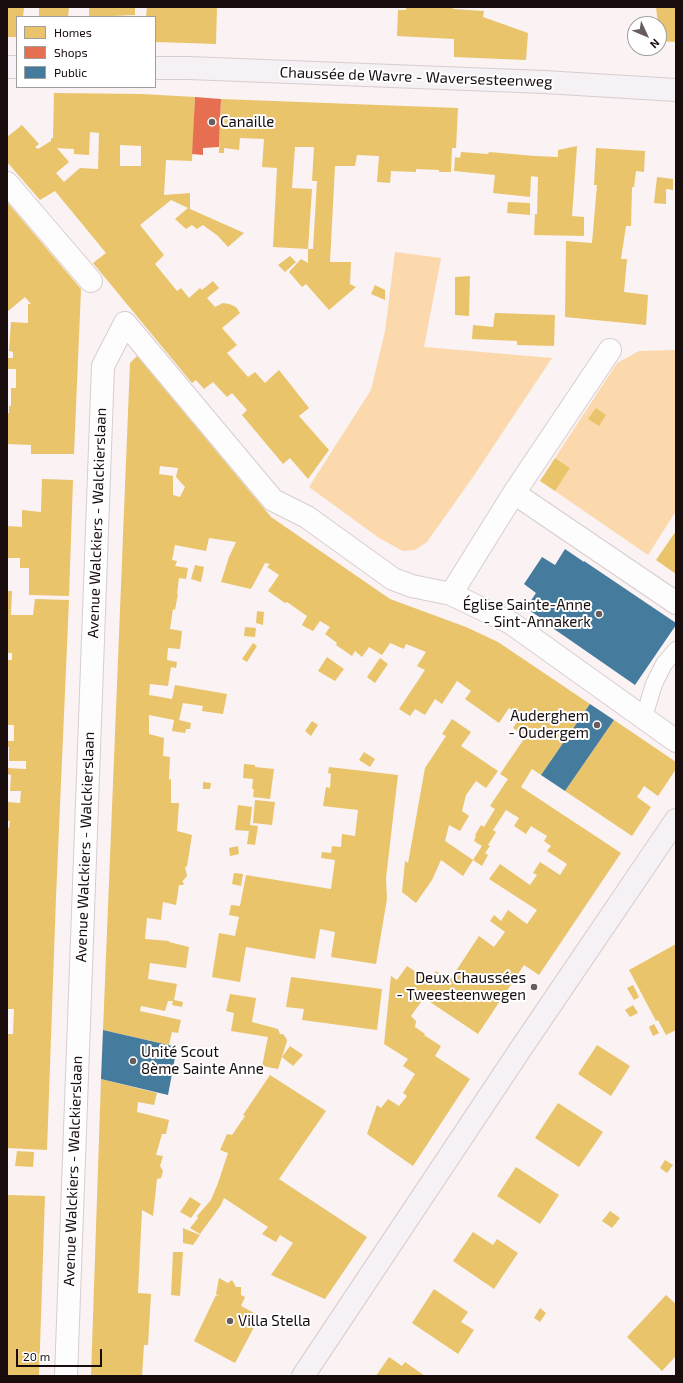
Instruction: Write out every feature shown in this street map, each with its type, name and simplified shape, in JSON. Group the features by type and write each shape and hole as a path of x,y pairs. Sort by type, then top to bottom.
{"main road":[{"name":"Chaussée de Wavre - Waversesteenweg","path":"156,68 189,68 551,83 676,90"},
{"path":"303,1376 530,1034 673,831"}],"street":[{"path":"7,183 91,281"},
{"name":"Avenue Walckiers - Walckierslaan","path":"66,1376 103,366 125,324 273,500 307,517 393,579 412,586 450,594"},
{"path":"610,350 514,493 450,594 511,622 676,741"},
{"path":"514,493 676,603"}],"lane":[{"path":"644,717 654,684 664,664 676,650"}],"shaded area":[{"path":"395,252 441,258 424,347 552,358 473,477 427,542 415,550 403,551 379,538 309,487 371,390 385,331"},
{"path":"676,350 676,511 648,555 555,491 570,468 555,458 617,363 639,351"}],"building: Homes":[{"path":"7,7 24,7 23,16 16,16 16,37 7,37"},
{"path":"39,7 69,7 68,16 39,16"},
{"path":"89,7 135,7 135,15 89,16"},
{"path":"147,7 217,7 216,44 156,42 156,16 146,16"},
{"path":"453,7 453,9 484,11 483,17 528,33 526,60 454,57 454,39 397,36 398,10 406,10 406,8"},
{"path":"656,7 676,7 676,42 667,41 667,16 657,16"},
{"path":"54,93 142,94 195,97 192,161 166,160 164,195 190,193 190,209 244,233 228,247 218,236 203,225 197,229 192,225 186,229 175,219 188,208 171,200 140,225 164,255 155,264 177,291 181,288 189,298 200,288 202,290 213,281 219,288 207,298 215,307 223,303 236,307 240,313 222,328 237,345 227,353 248,377 255,372 265,383 279,370 309,408 299,416 329,450 308,479 290,458 283,464 242,415 247,410 232,393 227,397 213,382 204,389 196,380 192,383 93,263 106,253 55,191 40,200 7,162 7,137 22,125 39,144 35,147 38,149 51,141 51,138 53,138","holes":["90,132 99,133 98,169 80,168 64,182 56,173 69,162 57,148 74,149 74,154 89,155","120,145 141,146 141,166 120,166"]},
{"path":"221,99 458,108 456,148 452,148 451,172 416,169 416,172 391,171 390,183 377,182 379,156 357,155 355,166 335,166 330,262 351,262 350,284 356,287 329,310 306,284 302,287 289,272 301,259 308,263 308,249 273,247 277,168 262,167 264,139 240,138 239,150 224,148 224,153 219,153","holes":["295,147 314,147 312,181 317,181 313,249 308,249 312,189 292,188"]},
{"path":"577,146 572,216 584,217 584,236 534,235 535,214 537,214 538,177 531,176 530,197 493,193 495,175 454,171 455,157 460,158 461,152 488,154 489,152 558,157 558,150"},
{"path":"596,148 645,151 644,172 636,171 634,187 632,187 631,226 626,226 621,259 627,259 624,292 648,295 646,325 565,317 566,241 592,243 597,185 594,185"},
{"path":"657,177 673,179 673,190 666,189 666,204 654,203"},
{"path":"7,202 81,289 74,454 31,454 31,445 7,444 7,413 9,413 9,406 11,406 11,388 16,388 16,369 7,369 7,358 13,358 13,352 9,351 11,322 28,323 28,304 31,304 25,297 7,312"},
{"path":"508,202 530,203 530,215 507,213"},
{"path":"290,256 296,262 285,272 278,265"},
{"path":"470,276 469,316 455,315 455,277"},
{"path":"375,285 385,290 385,300 371,294"},
{"path":"495,313 555,315 554,346 517,345 517,341 472,339 473,325 493,327"},
{"path":"137,356 271,517 390,599 466,627 498,642 590,704 541,775 532,769 521,787 621,853 539,975 524,965 478,1034 424,998 411,1016 416,1021 415,1027 441,1046 435,1056 470,1079 413,1166 367,1134 377,1105 381,1108 388,1099 399,1106 407,1096 403,1093 415,1074 403,1066 408,1059 384,1044 391,976 397,980 407,966 428,980 436,971 450,980 479,936 494,947 505,932 490,921 494,915 501,921 508,910 527,924 537,910 489,879 500,864 530,885 537,875 533,873 540,862 560,875 567,864 547,851 551,846 544,841 547,836 531,826 526,834 514,826 519,818 506,810 493,830 496,832 488,845 490,846 485,853 488,855 482,866 473,860 482,846 474,841 475,835 481,825 484,827 495,809 490,806 508,779 500,774 526,736 513,728 521,716 509,708 499,723 465,699 471,691 457,681 442,704 435,699 425,715 415,709 410,716 399,709 425,670 417,666 426,652 406,644 404,649 390,643 382,655 369,647 362,657 355,651 352,656 336,645 337,643 325,634 330,627 320,621 313,631 307,628 302,625 307,616 268,591 279,575 267,567 270,564 265,563 251,589 221,582 229,557 236,542 209,538 206,551 175,545 172,560 177,561 175,566 188,568 186,579 179,578 178,594 175,610 173,609 170,629 182,631 180,649 168,648 167,660 177,662 176,668 171,667 168,686 150,684 149,695 172,699 175,685 227,694 223,714 202,711 203,706 183,703 179,720 191,723 190,729 186,729 185,733 172,731 174,720 149,715 149,734 164,738 163,756 170,757 169,780 171,779 171,803 179,803 177,831 192,835 187,866 185,867 187,876 182,882 184,883 183,885 179,885 176,905 163,902 161,920 147,918 145,939 169,941 189,947 186,968 150,963 148,979 177,984 174,1000 183,1002 182,1007 172,1005 173,1001 168,1001 165,1011 141,1006 140,1011 181,1020 178,1033 172,1032 169,1045 103,1030 130,363","holes":["160,466 178,468 176,477 185,487 180,497 173,495 173,476 159,474"]},
{"path":"596,408 606,415 599,426 588,419"},
{"path":"555,458 570,468 555,491 540,481"},
{"path":"42,479 73,480 69,596 29,595 29,568 20,568 20,558 7,558 7,526 22,527 22,510 41,512"},
{"path":"676,531 676,574 656,560"},
{"path":"195,565 204,567 201,582 191,579"},
{"path":"7,591 12,591 11,615 33,615 35,599 69,600 47,1150 7,1148 7,1040 8,1034 13,1034 14,1009 7,1009 7,828 9,828 10,821 7,821 7,802 20,803 21,791 10,791 11,775 7,774 7,768 26,769 26,761 9,761 9,747 7,747 7,741 14,741 14,725 7,725 7,660 12,660 12,653 7,653"},
{"path":"257,611 264,612 263,625 256,623"},
{"path":"245,627 256,628 255,637 244,636"},
{"path":"253,643 257,646 247,662 242,659"},
{"path":"327,657 344,669 335,681 318,671"},
{"path":"380,658 388,664 375,683 367,677"},
{"path":"452,719 471,732 461,746 498,771 486,788 476,781 466,795 462,811 469,816 460,831 449,825 445,841 473,860 463,876 441,860 432,880 416,903 402,892 405,861 408,863 425,768 446,736 442,734"},
{"path":"614,720 676,762 676,769 658,796 644,786 637,797 651,807 632,836 565,791"},
{"path":"312,721 318,725 311,736 305,731"},
{"path":"364,752 375,759 370,767 359,760"},
{"path":"244,764 274,769 270,799 253,797 253,779 243,778"},
{"path":"329,767 398,775 386,878 387,899 376,964 331,957 335,932 320,929 315,959 246,947 240,982 212,977 219,933 235,936 239,917 229,915 231,905 240,906 246,875 331,889 335,860 321,858 322,852 331,853 332,846 341,847 342,834 355,836 358,810 323,806 326,787 330,788 331,774 328,773"},
{"path":"203,782 211,783 210,789 203,789"},
{"path":"255,800 275,802 272,825 253,823"},
{"path":"238,805 252,807 250,825 258,826 255,845 247,844 249,831 235,830"},
{"path":"238,846 239,854 230,856 229,848"},
{"path":"234,873 243,874 241,886 232,884"},
{"path":"676,944 676,1030 666,1035 658,1020 656,1021 629,970"},
{"path":"291,977 382,989 377,1030 302,1020 304,1009 286,1007"},
{"path":"633,985 639,997 634,1000 627,988"},
{"path":"230,994 256,998 252,1022 278,1029 280,1034 283,1034 286,1038 287,1041 278,1069 262,1066 268,1037 231,1031 234,1013 226,1011"},
{"path":"633,1005 638,1013 630,1017 625,1010"},
{"path":"654,1024 659,1033 653,1036 649,1027"},
{"path":"597,1045 630,1066 611,1096 578,1074"},
{"path":"290,1046 303,1055 293,1066 282,1057"},
{"path":"270,1075 326,1111 279,1179 367,1237 325,1299 271,1275 293,1243 280,1235 276,1242 262,1234 268,1227 224,1198 221,1205 200,1234 190,1228 198,1218 197,1216 211,1200 218,1183 228,1153 220,1150 227,1134 232,1135 245,1116 243,1115"},
{"path":"101,1079 157,1093 154,1105 138,1102 137,1112 169,1120 166,1134 162,1134 156,1155 163,1156 160,1166 163,1171 161,1178 157,1179 153,1216 142,1210 138,1293 151,1294 148,1345 144,1345 142,1376 91,1376"},
{"path":"558,1103 603,1132 579,1167 535,1138"},
{"path":"17,1151 34,1152 33,1167 15,1166"},
{"path":"665,1160 673,1165 667,1173 660,1168"},
{"path":"516,1167 559,1195 540,1224 497,1196"},
{"path":"7,1195 45,1196 39,1376 7,1376"},
{"path":"190,1197 201,1204 191,1218 180,1212"},
{"path":"610,1211 620,1218 612,1228 602,1221"},
{"path":"183,1228 200,1235 193,1245 183,1243"},
{"path":"473,1232 493,1245 497,1239 518,1253 494,1289 453,1261"},
{"path":"173,1252 183,1252 180,1296 171,1295"},
{"name":"Villa Stella","path":"219,1278 228,1283 232,1280 236,1287 241,1287 241,1295 245,1297 241,1306 260,1316 235,1363 194,1341 216,1295 221,1297 216,1294"},
{"path":"434,1289 468,1312 461,1322 474,1330 458,1354 412,1323"},
{"path":"666,1295 676,1304 676,1356 662,1371 627,1337"},
{"path":"540,1308 546,1313 540,1322 534,1318"},
{"path":"389,1357 402,1366 405,1362 425,1376 376,1376"}],"building: Shops":[{"path":"195,97 221,99 219,147 203,148 203,155 192,154"}],"building: Public":[{"name":"Église Sainte-Anne - Sint-Annakerk","path":"565,549 676,623 635,685 526,608 536,593 524,584 542,557 555,565"},
{"path":"590,704 614,720 565,791 541,775"},
{"path":"103,1030 177,1047 168,1095 101,1079"}],"place":[{"name":"Canaille","path":"212,122"},
{"name":"Église Sainte-Anne - Sint-Annakerk","path":"599,614"},
{"name":"Auderghem - Oudergem","path":"597,725"},
{"name":"Deux Chaussées - Tweesteenwegen","path":"534,987"},
{"name":"Unité Scout 8ème Sainte Anne","path":"133,1061"},
{"name":"Villa Stella","path":"230,1321"}]}
